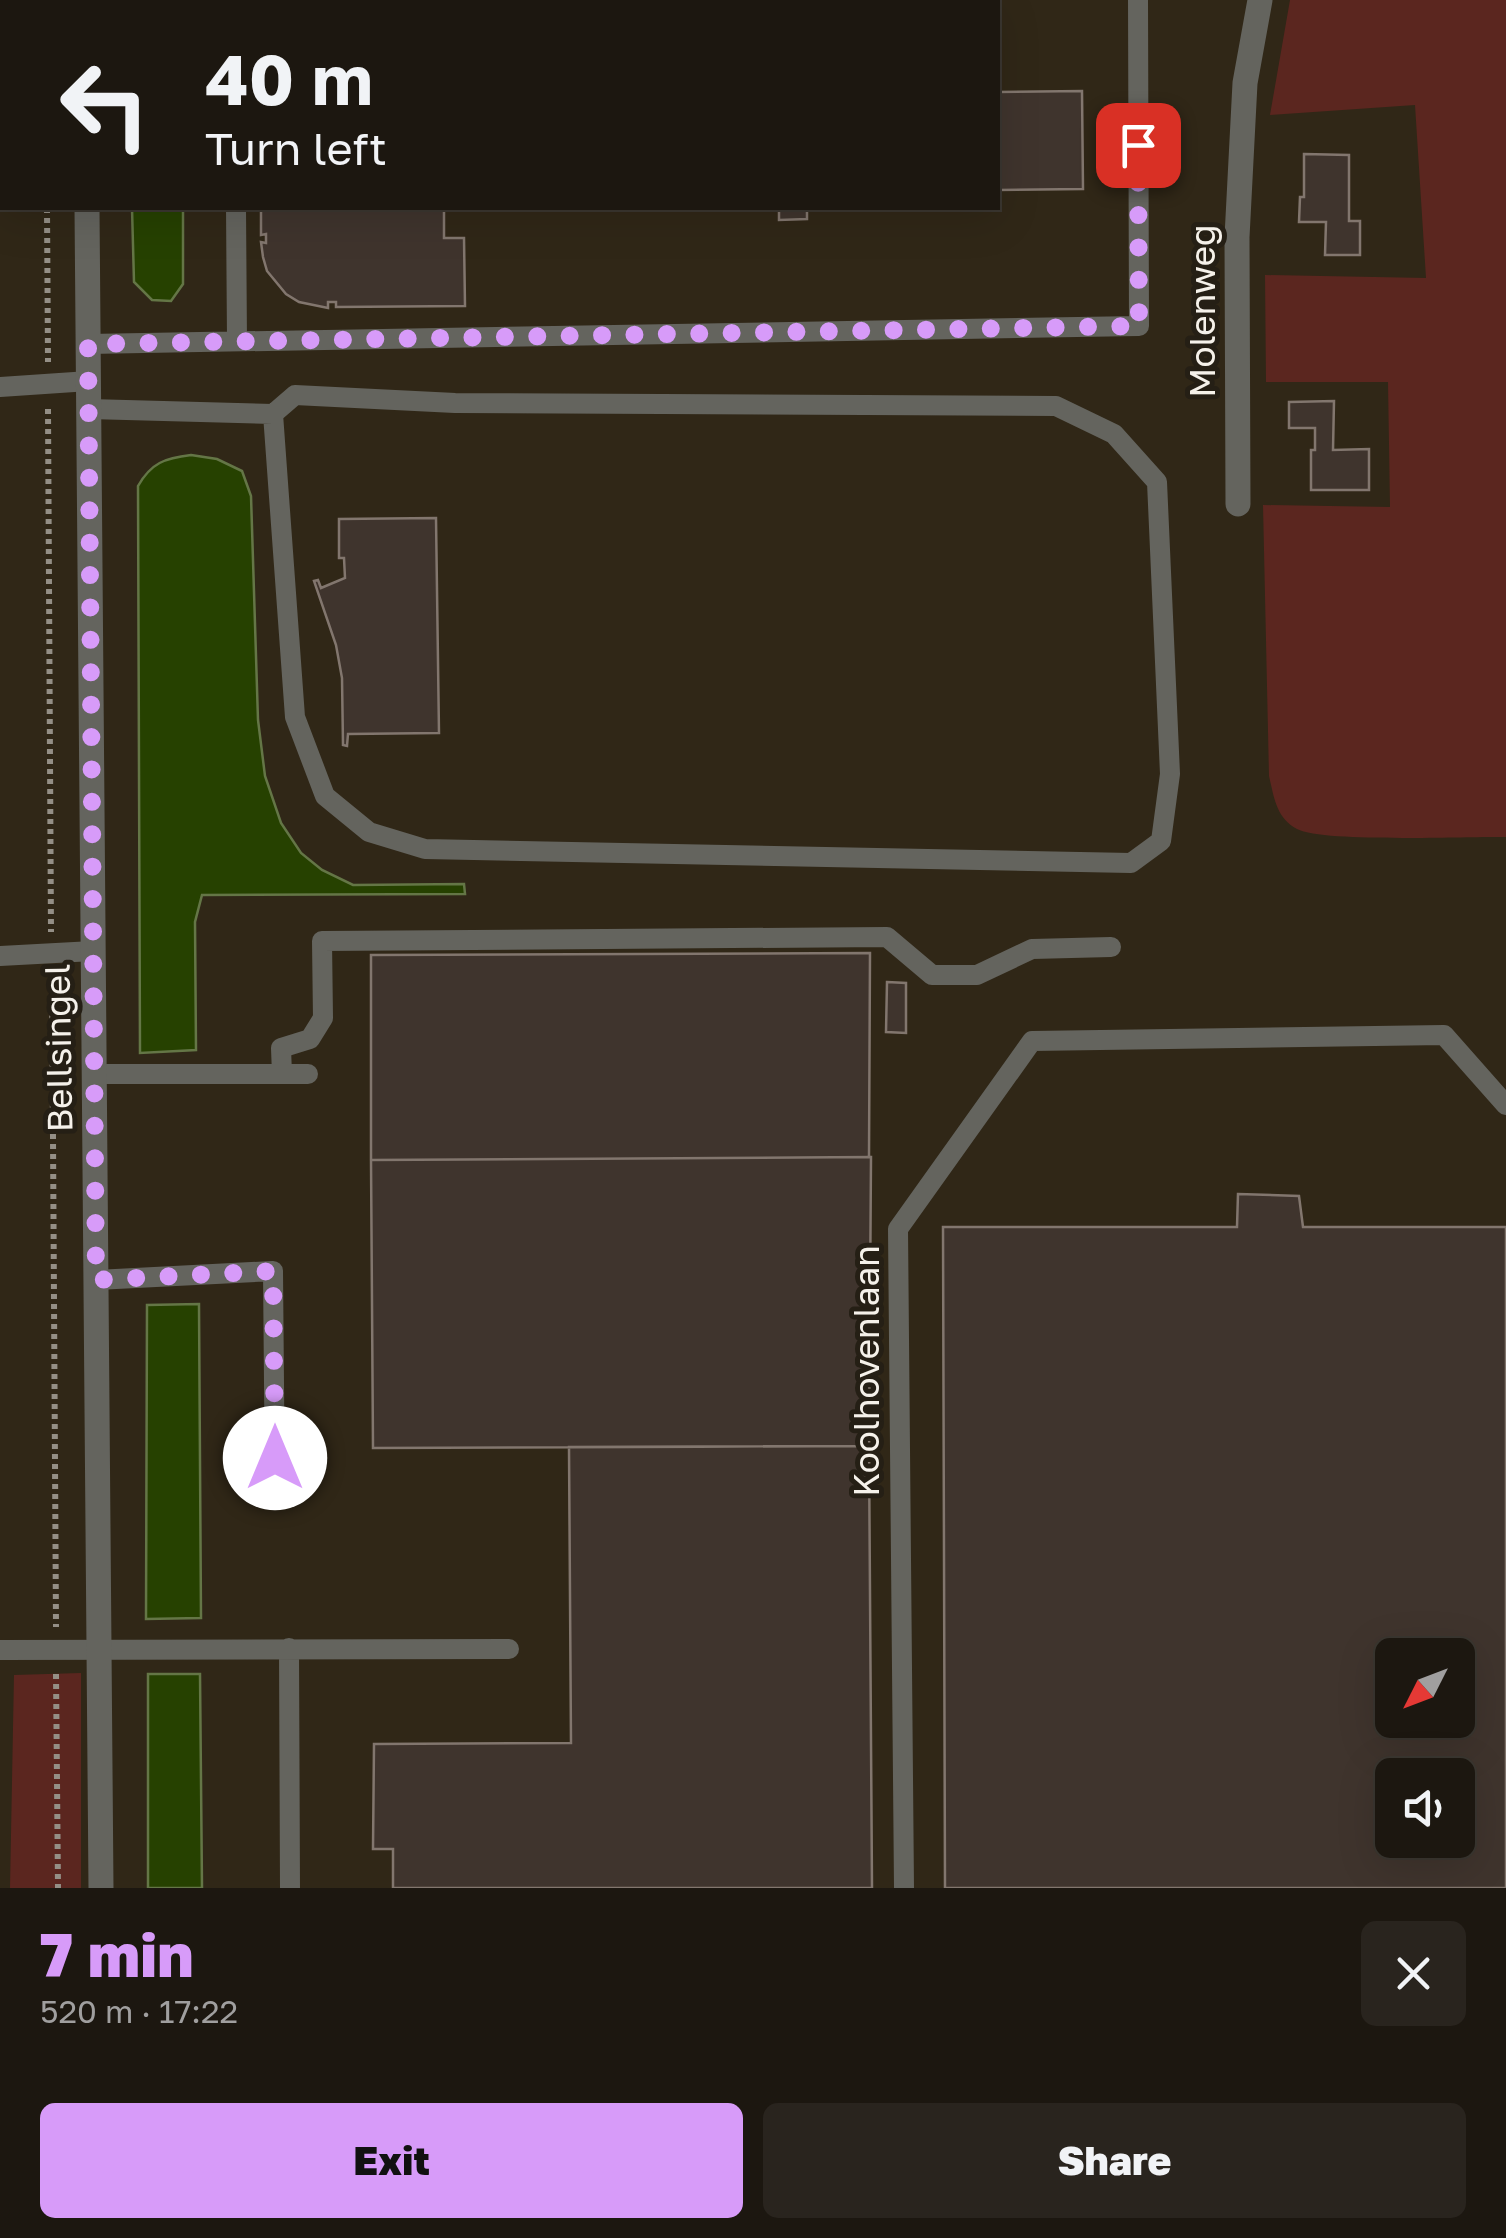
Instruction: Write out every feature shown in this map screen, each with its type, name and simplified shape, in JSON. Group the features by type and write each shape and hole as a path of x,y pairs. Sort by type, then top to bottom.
{"street":[{"name":"Molenweg","path":"1238,504 1237,237 1246,83 1260,0"},
{"name":"Bellsingel","path":"86,210 101,1888"}],"lane":[{"path":"88,344 1139,326 1138,0"},
{"path":"236,210 237,341"},
{"path":"0,387 89,382"},
{"path":"89,409 272,414 294,395 455,403 1056,406 1114,434 1157,482 1170,774 1161,841 1131,863 425,849 369,832 325,796 295,717 272,414"},
{"path":"282,1074 281,1048 310,1039 323,1018 322,941 887,937 932,975 977,975 1032,949 1111,948"},
{"path":"0,956 93,951"},
{"name":"Koolhovenlaan","path":"904,1888 898,1229 1032,1041 1444,1035 1506,1105"},
{"path":"94,1074 308,1074"},
{"path":"96,1280 273,1271 276,1495"},
{"path":"288,1648 290,1888"},
{"path":"0,1650 508,1649"}],"path":[{"path":"47,210 58,1888"}],"shaded area":[{"path":"1000,0 1506,0 1506,1888 0,1888 0,210 1000,210"},
{"path":"1290,0 1506,0 1506,837 1312,833 1297,829 1284,819 1273,792 1269,776 1263,505 1390,507 1388,382 1266,382 1265,275 1426,278 1415,105 1270,115"},
{"path":"132,210 183,210 183,284 171,301 152,300 134,282"},
{"path":"191,455 217,459 242,471 251,496 258,720 265,776 281,823 301,853 322,870 353,885 464,884 465,894 202,895 195,922 196,1050 140,1053 138,486 160,463"},
{"path":"199,1304 201,1618 146,1619 147,1305"},
{"path":"81,1673 81,1888 10,1888 14,1675"},
{"path":"148,1674 200,1674 202,1888 148,1888"}],"building":[{"path":"1082,91 1083,189 1000,190 1000,92"},
{"path":"1304,154 1349,155 1349,221 1360,221 1360,255 1325,255 1326,222 1299,222 1300,197 1304,197"},
{"path":"261,210 444,210 444,238 464,238 465,306 336,307 336,302 328,302 328,308 299,302 286,294 267,271 261,242 266,243 266,234 261,235"},
{"path":"779,210 807,210 807,219 779,220"},
{"path":"1334,401 1333,450 1369,449 1369,490 1311,490 1315,428 1289,428 1289,402"},
{"path":"436,518 439,733 348,734 347,746 343,745 342,678 336,645 314,581 318,580 321,588 345,578 344,558 339,558 339,519"},
{"path":"870,953 869,1157 371,1160 371,955"},
{"path":"887,982 906,983 906,1033 886,1032"},
{"path":"871,1157 869,1446 373,1448 371,1160"},
{"path":"1238,1194 1299,1196 1303,1227 1506,1227 1506,1888 945,1888 943,1227 1237,1227"},
{"path":"869,1446 872,1888 393,1888 393,1849 373,1849 374,1744 571,1743 569,1447"}],"route":[{"path":"275,1458 273,1271 96,1280 88,344 1139,326 1138,145"}]}
